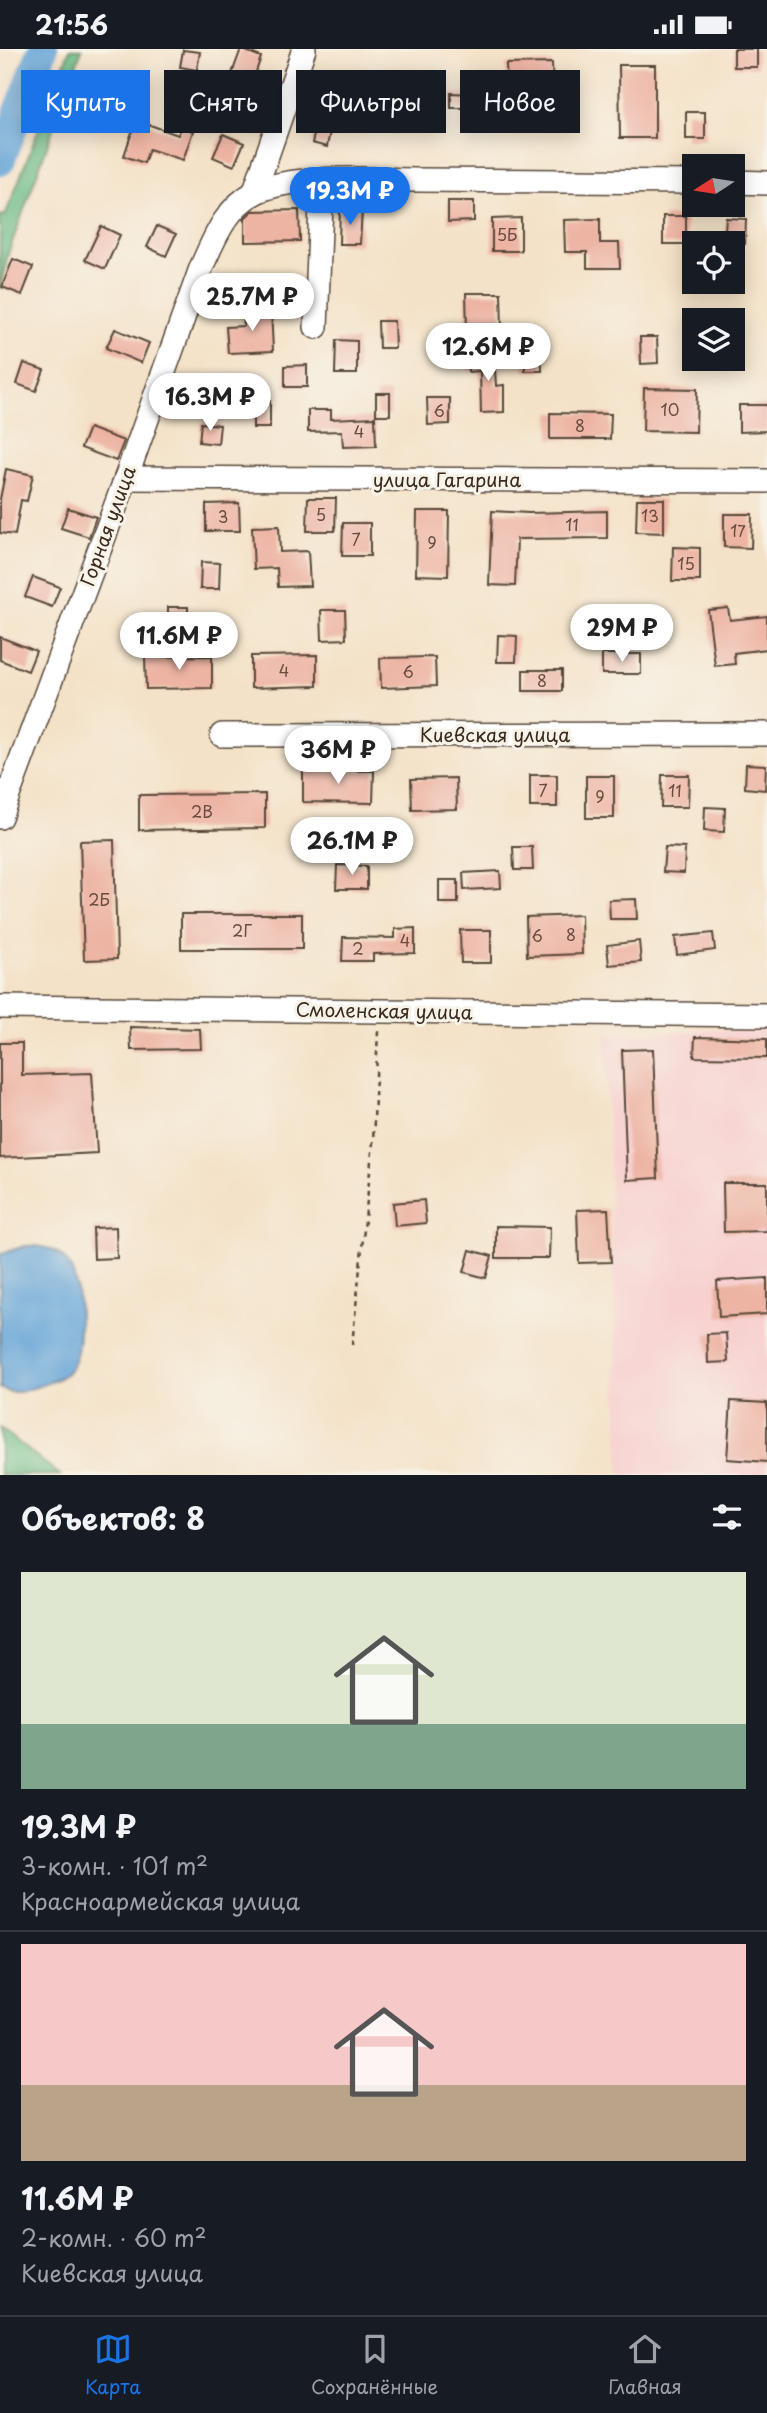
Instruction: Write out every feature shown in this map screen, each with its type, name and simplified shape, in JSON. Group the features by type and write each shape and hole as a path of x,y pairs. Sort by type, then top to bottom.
{"street":[{"name":"Горная улица","path":"0,817 127,478 201,268 229,215 240,202 254,193 304,49"},
{"path":"316,327 323,181"},
{"path":"254,193 272,185 323,181 682,182"},
{"path":"746,183 767,183"},
{"name":"улица Гагарина","path":"127,478 767,481"},
{"name":"Киевская улица","path":"222,735 767,734"},
{"name":"Смоленская улица","path":"0,1007 767,1015"}],"path":[{"path":"352,1345 373,1142 379,1011"}],"shaded area":[{"path":"767,1028 767,1475 620,1475 605,1035"}],"green space":[{"path":"70,49 82,49 74,70 62,70"},
{"path":"37,133 52,133 8,254 0,289 0,215 5,216"},
{"path":"0,1428 60,1475 0,1475"}],"water":[{"path":"25,1246 55,1251 71,1269 78,1294 78,1342 74,1362 63,1376 31,1389 14,1392 0,1388 0,1254"}],"building":[{"path":"241,49 261,57 257,70 233,70"},
{"path":"734,49 757,49 757,67 734,67"},
{"path":"183,50 200,52 197,70 180,67"},
{"path":"552,63 552,70 506,70 506,64"},
{"path":"619,65 655,65 655,138 620,138"},
{"path":"451,93 460,93 460,108 451,108"},
{"path":"686,112 705,112 705,139 686,139"},
{"path":"150,125 164,130 164,133 192,133 183,160 149,149 144,163 124,156 132,133 150,133"},
{"path":"314,133 330,133 327,147 312,143"},
{"path":"223,134 244,143 234,166 213,157"},
{"path":"448,201 474,201 474,221 448,222"},
{"path":"340,209 362,210 360,244 339,244"},
{"path":"299,210 300,241 245,242 245,218 252,211"},
{"path":"663,216 686,217 682,244 663,244"},
{"path":"521,218 521,251 492,251 492,219"},
{"path":"726,218 746,219 745,244 745,231 725,231"},
{"path":"600,219 600,243 619,243 620,268 587,268 587,252 565,252 564,220"},
{"path":"101,226 120,235 105,269 85,260"},
{"path":"157,226 176,234 166,256 147,247"},
{"path":"13,259 33,267 22,295 2,287"},
{"path":"466,293 501,293 502,329 467,330"},
{"path":"271,308 273,351 228,353 226,327 244,326 243,309"},
{"path":"378,321 394,321 395,348 379,348"},
{"path":"115,329 149,343 141,363 106,348"},
{"path":"541,330 542,371 525,371 524,331"},
{"path":"640,337 657,337 658,363 641,364"},
{"path":"336,340 357,341 357,374 335,374"},
{"path":"494,354 496,386 504,385 504,412 481,413 480,371 468,372 467,356"},
{"path":"24,363 44,370 36,391 17,384"},
{"path":"307,365 307,387 285,387 285,366"},
{"path":"644,388 697,389 696,432 643,431"},
{"path":"376,393 390,393 390,415 376,415"},
{"path":"427,398 450,398 450,424 428,425"},
{"path":"253,401 270,401 270,428 253,428"},
{"path":"739,405 767,405 767,431 739,432"},
{"path":"308,410 331,410 331,419 375,417 376,446 343,447 342,431 308,432"},
{"path":"550,413 611,414 610,439 550,439"},
{"path":"201,423 220,425 218,444 199,442"},
{"path":"89,428 124,441 116,461 81,448"},
{"path":"6,469 33,475 27,501 21,500 15,535 0,533 0,499"},
{"path":"308,498 336,498 335,531 307,531"},
{"path":"637,499 664,499 664,533 636,532"},
{"path":"239,503 240,531 206,531 206,504"},
{"path":"68,508 96,517 89,537 61,528"},
{"path":"417,511 449,511 448,576 416,575"},
{"path":"492,511 607,511 607,538 517,539 515,586 489,585"},
{"path":"724,514 752,514 751,548 724,547"},
{"path":"343,523 370,523 370,556 342,556"},
{"path":"279,526 280,552 308,551 310,586 278,587 277,568 254,569 252,527"},
{"path":"673,547 700,548 700,581 672,581"},
{"path":"201,562 220,563 219,589 200,589"},
{"path":"33,577 60,587 52,607 25,597"},
{"path":"168,607 188,607 188,627 168,627"},
{"path":"728,608 730,620 767,616 767,649 734,653 735,664 715,666 708,610"},
{"path":"321,610 345,610 346,639 322,640"},
{"path":"498,635 517,636 516,662 497,662"},
{"path":"0,637 36,651 28,671 0,660"},
{"path":"602,654 641,654 641,674 602,674"},
{"path":"317,655 317,686 251,688 251,656"},
{"path":"212,656 212,688 146,689 145,657"},
{"path":"435,657 436,686 381,688 380,658"},
{"path":"523,670 562,670 562,691 523,691"},
{"path":"746,764 766,765 765,790 745,788"},
{"path":"303,770 374,771 373,803 303,802"},
{"path":"530,775 557,775 557,807 530,807"},
{"path":"662,775 689,775 688,807 661,807"},
{"path":"586,776 614,776 614,818 586,818"},
{"path":"456,778 457,809 412,810 411,779"},
{"path":"265,794 265,828 139,830 139,795"},
{"path":"705,807 725,808 724,832 704,831"},
{"path":"114,840 117,959 84,960 80,841"},
{"path":"513,847 532,847 533,870 514,870"},
{"path":"665,847 685,848 684,873 663,872"},
{"path":"337,865 367,866 367,889 336,889"},
{"path":"500,871 501,888 464,890 463,873"},
{"path":"439,880 458,880 458,903 439,903"},
{"path":"636,899 637,919 610,919 609,900"},
{"path":"181,914 302,914 302,949 181,949"},
{"path":"581,915 582,954 527,956 526,917"},
{"path":"415,928 415,953 373,954 373,961 342,961 343,937 395,938 395,929"},
{"path":"460,930 491,930 491,963 461,963"},
{"path":"713,933 715,950 677,955 675,937"},
{"path":"639,941 641,962 609,965 607,945"},
{"path":"130,1027 200,1029 201,1049 131,1050"},
{"path":"695,1037 767,1039 767,1058 694,1057"},
{"path":"0,1043 22,1043 22,1075 92,1073 97,1153 0,1158"},
{"path":"653,1049 658,1178 627,1180 622,1050"},
{"path":"723,1183 767,1183 767,1231 724,1232"},
{"path":"424,1200 426,1223 395,1226 393,1203"},
{"path":"608,1209 611,1262 579,1263 577,1210"},
{"path":"496,1226 550,1227 549,1258 496,1258"},
{"path":"116,1227 117,1258 94,1259 93,1228"},
{"path":"470,1250 492,1256 486,1278 464,1272"},
{"path":"767,1278 767,1314 719,1317 717,1281"},
{"path":"726,1333 728,1362 708,1363 707,1334"},
{"path":"731,1401 767,1403 767,1462 727,1459"}],"waterway":[{"path":"0,161 43,49"}]}
